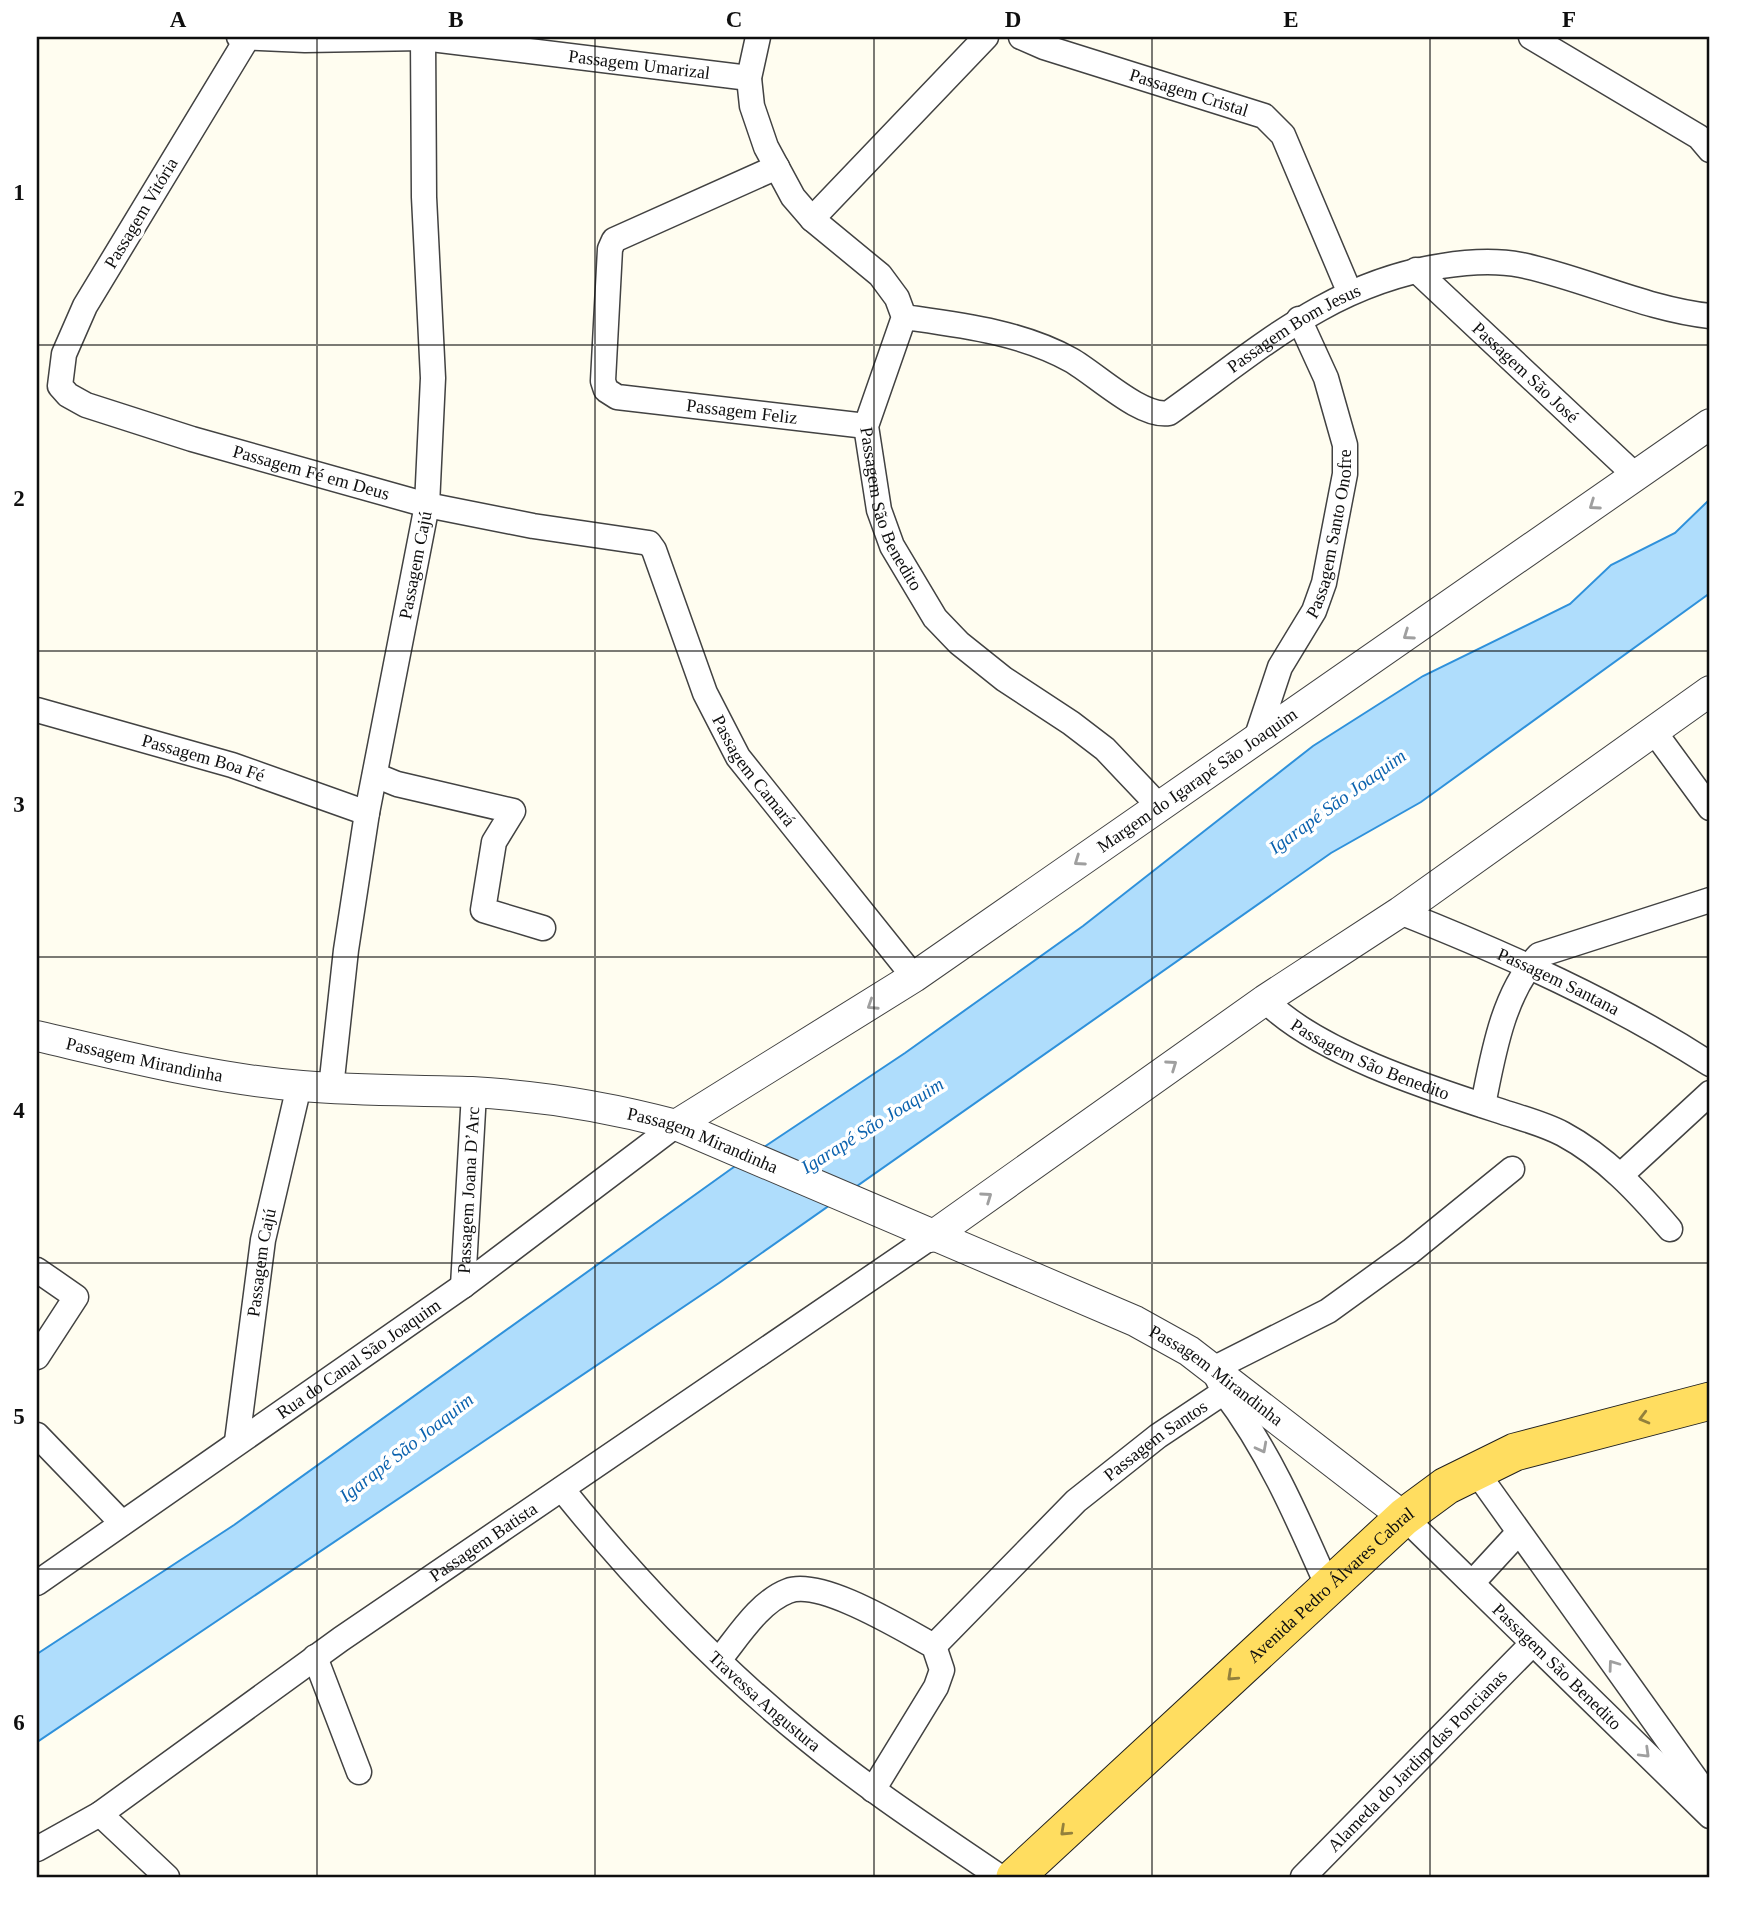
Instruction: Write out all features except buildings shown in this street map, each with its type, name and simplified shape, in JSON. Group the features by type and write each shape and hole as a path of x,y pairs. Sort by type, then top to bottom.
{"main road":[{"name":"Avenida Pedro Álvares Cabral","path":"1015,1877 1404,1517 1475,1469 1515,1452 1710,1401"}],"street":[{"name":"Passagem Umarizal","path":"239,37 423,37 569,46 749,78"},
{"name":"Passagem Vitória","path":"68,395 60,386 60,371 85,306 248,37"},
{"name":"Passagem Cajú","path":"331,1088 346,950 367,813 428,505 433,378 424,197 423,37"},
{"path":"758,37 749,78 752,106 766,147 793,197 812,219 880,275 897,298 904,317"},
{"path":"812,219 986,37"},
{"name":"Passagem Cristal","path":"1021,37 1047,42 1264,116 1283,135 1349,291"},
{"path":"1531,37 1699,137 1710,150"},
{"name":"Passagem Feliz","path":"777,167 614,240 610,249 603,382 606,390 617,397 866,426"},
{"name":"Passagem Bom Jesus","path":"904,317 969,327 1038,345 1069,359 1144,409 1162,414 1179,406 1299,319 1349,291 1416,270 1460,263 1520,265 1710,316"},
{"name":"Passagem São José","path":"1416,270 1636,476"},
{"name":"Passagem São Benedito","path":"904,317 866,426 879,510 892,546 934,618 959,643 1004,679 1105,749 1158,805"},
{"name":"Passagem Santo Onofre","path":"1255,742 1280,667 1314,611 1324,583 1345,474 1345,445 1326,378 1299,319"},
{"name":"Passagem Fé em Deus","path":"68,395 86,405 192,439 428,505 533,526 642,540"},
{"name":"Margem do Igarapé São Joaquim","path":"684,1129 914,977 1710,424"},
{"name":"Passagem Camará","path":"642,540 654,550 705,693 738,757 914,977"},
{"path":"931,1237 1265,1000 1400,912 1710,691"},
{"name":"Passagem Boa Fé","path":"37,710 232,765 367,813"},
{"path":"1653,730 1710,808"},
{"path":"375,775 397,784 513,811 494,842 483,910 543,928"},
{"path":"1483,1105 1507,1008 1530,964 1539,955 1555,947 1681,911 1710,900"},
{"name":"Passagem Santana","path":"1400,912 1530,964 1664,1034 1710,1064"},
{"name":"Passagem São Benedito","path":"1265,1000 1290,1024 1317,1039 1404,1076 1556,1131 1621,1175 1670,1228"},
{"name":"Passagem Mirandinha","path":"38,1042 232,1078 299,1086 474,1093 581,1104 684,1129 898,1223 1135,1321 1189,1351 1219,1380 1404,1517"},
{"name":"Passagem Cajú","path":"237,1441 263,1240 299,1086"},
{"name":"Passagem Joana D’Arc","path":"463,1286 474,1093"},
{"path":"1621,1175 1710,1093"},
{"name":"Rua do Canal São Joaquim","path":"37,1583 684,1129"},
{"name":"Passagem Santos","path":"934,1646 1076,1501 1158,1436 1219,1380 1328,1311 1410,1251 1512,1169"},
{"name":"Passagem Batista","path":"37,1849 100,1814 315,1657 931,1237"},
{"path":"37,1270 76,1298 37,1357"},
{"path":"1219,1380 1253,1432 1281,1483 1328,1587"},
{"path":"37,1435 122,1523"},
{"name":"Passagem São Benedito","path":"1475,1469 1710,1800"},
{"name":"Travessa Angustura","path":"562,1489 625,1567 719,1660 804,1737 873,1790 1000,1877"},
{"name":"Passagem São Benedito","path":"1404,1517 1710,1816"},
{"path":"1472,1583 1518,1533"},
{"path":"719,1660 773,1600 790,1590 822,1592 885,1620 934,1646 942,1670 936,1686 873,1790"},
{"name":"Alameda do Jardim das Poncianas","path":"1303,1877 1532,1644"},
{"path":"315,1657 359,1772"},
{"path":"100,1814 167,1877"}],"water":[{"name":"Igarapé São Joaquim","path":"1710,499 1710,593 1421,802 1331,853 719,1283 37,1742 37,1654 234,1525 731,1169 905,1053 1083,926 1313,746 1423,676 1570,604 1611,565 1675,533"}]}
